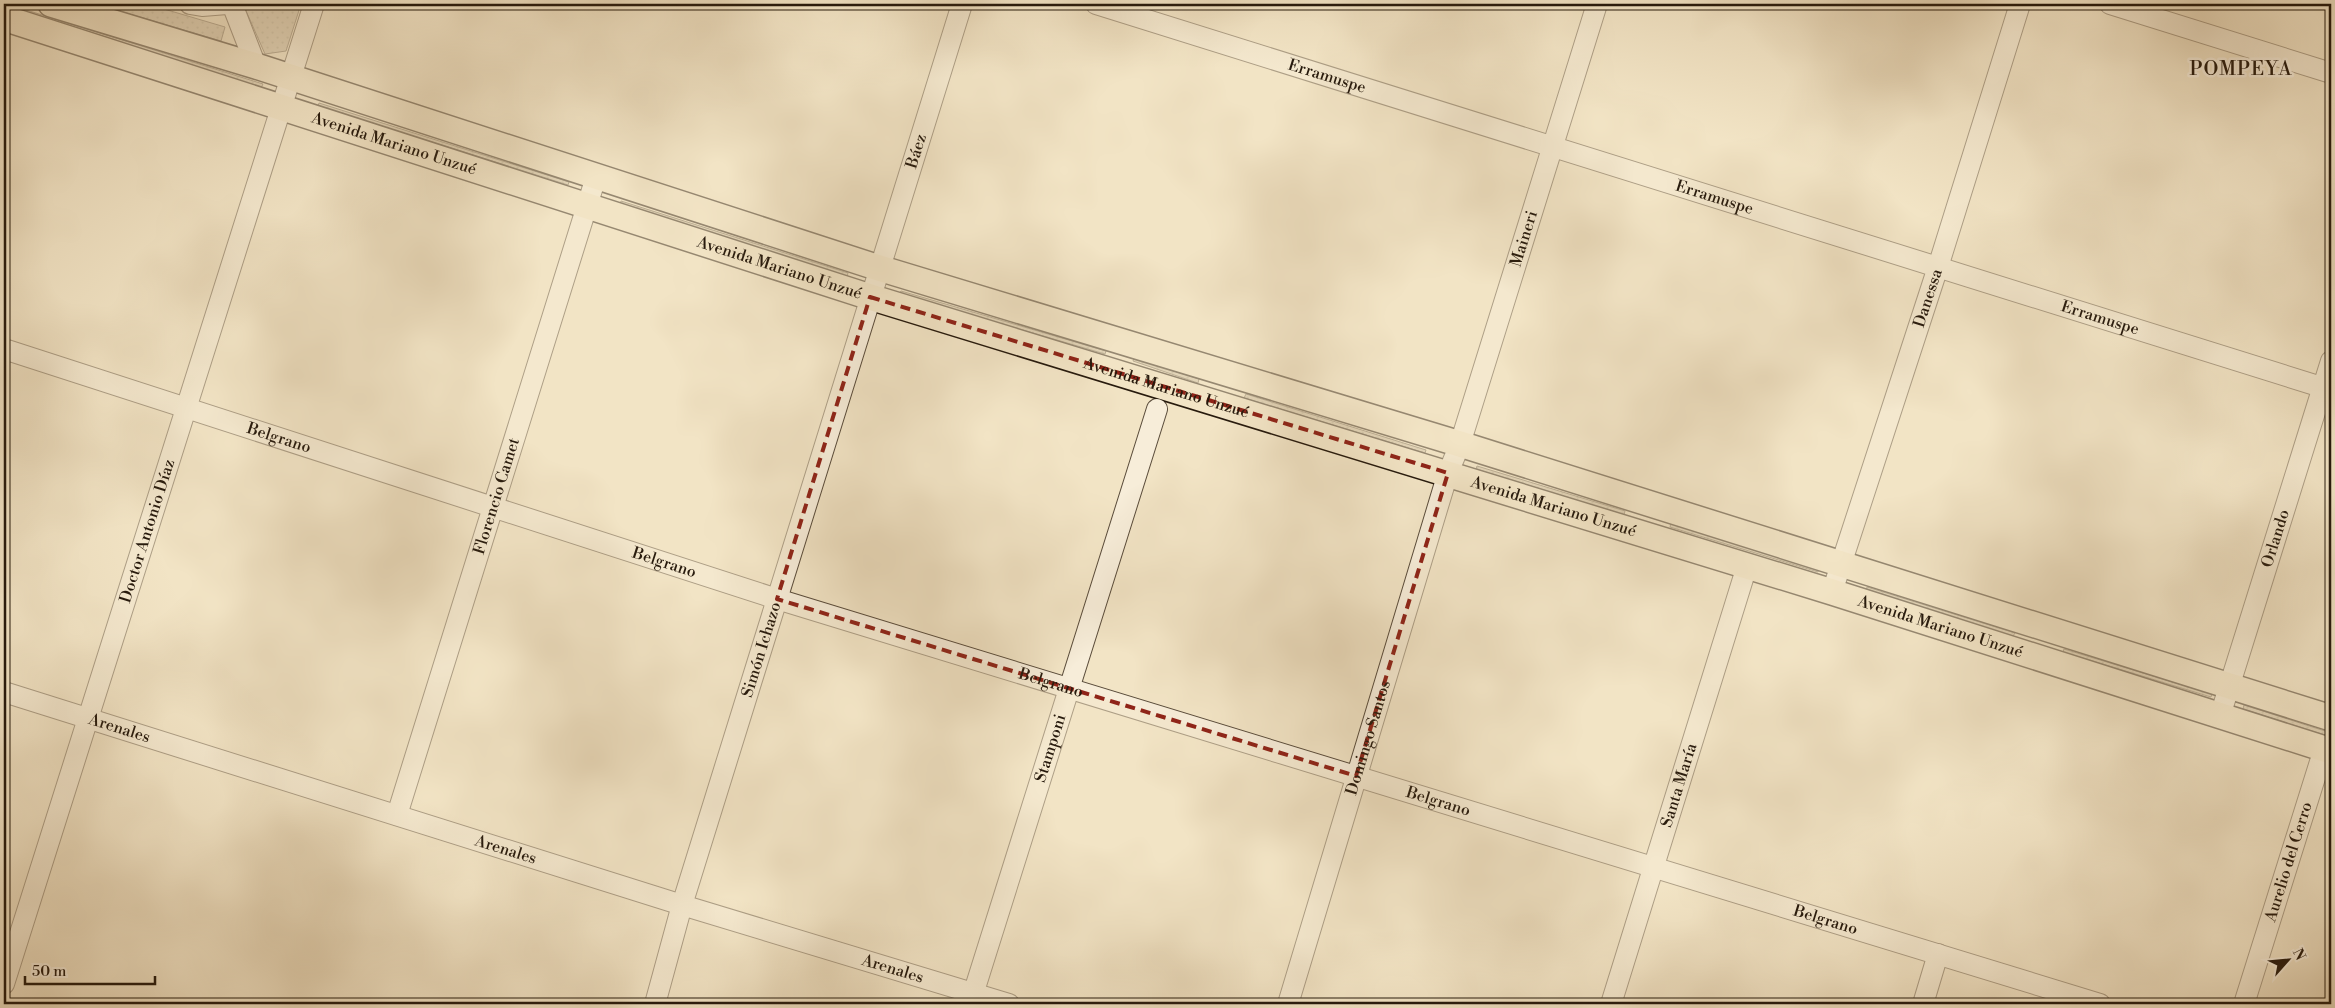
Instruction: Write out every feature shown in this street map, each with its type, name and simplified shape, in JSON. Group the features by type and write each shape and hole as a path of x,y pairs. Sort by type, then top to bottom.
{"main road":[{"name":"Avenida Mariano Unzué","path":"51,4 256,66 879,268 1460,444 2331,718"},
{"name":"Avenida Mariano Unzué","path":"4,18 870,296 1832,592 2328,750"},
{"path":"1114,371 1124,342"},
{"path":"1221,404 1230,375"},
{"path":"1645,534 1652,504"}],"street":[{"path":"190,4 202,6 227,4"},
{"path":"232,4 256,66"},
{"name":"Doctor Antonio Díaz","path":"4,984 314,4"},
{"name":"Báez","path":"870,296 962,4"},
{"name":"Erramuspe","path":"1096,4 2327,389"},
{"name":"Maineri","path":"1448,473 1460,444 1597,4"},
{"name":"Danessa","path":"1832,592 1938,267 2020,4"},
{"path":"2110,4 2331,73"},
{"name":"Florencio Camet","path":"397,815 596,177"},
{"name":"Simón Ichazo","path":"655,1004 682,905 870,296"},
{"name":"Belgrano","path":"4,350 186,407 777,599 2100,1004"},
{"name":"Orlando","path":"2220,716 2327,389 2331,362"},
{"name":"Stamponi","path":"972,999 1157,409"},
{"name":"Domingo Santos","path":"1288,1004 1448,473"},
{"name":"Santa María","path":"1611,1004 1747,566"},
{"name":"Arenales","path":"4,692 682,905 972,999 1008,1004"},
{"name":"Aurelio del Cerro","path":"2244,1004 2328,750"},
{"path":"1922,1004 1938,954"}],"highlighted area":[{"path":"870,297 1448,473 1356,776 777,599"}],"shaded area":[{"path":"4,4 263,84 261,88 4,6"},
{"path":"96,4 147,4 225,27 221,41"},
{"path":"243,4 301,4 286,51 265,54"},
{"path":"319,103 569,182 568,185 318,106"},
{"path":"621,201 848,273 847,277 620,204"},
{"path":"901,291 1106,351 1105,354 899,294"},
{"path":"1134,358 1199,379 1198,383 1133,361"},
{"path":"1246,394 1426,450 1425,453 1244,398"},
{"path":"1477,466 1625,511 1624,515 1476,469"},
{"path":"1671,523 1819,568 1818,572 1670,527"},
{"path":"1867,587 2015,633 2013,636 1866,591"},
{"path":"2064,649 2212,694 2211,697 2063,652"},
{"path":"2244,705 2331,733 2331,737 2243,709"}],"district":[{"name":"POMPEYA","path":"2241,69"}]}
